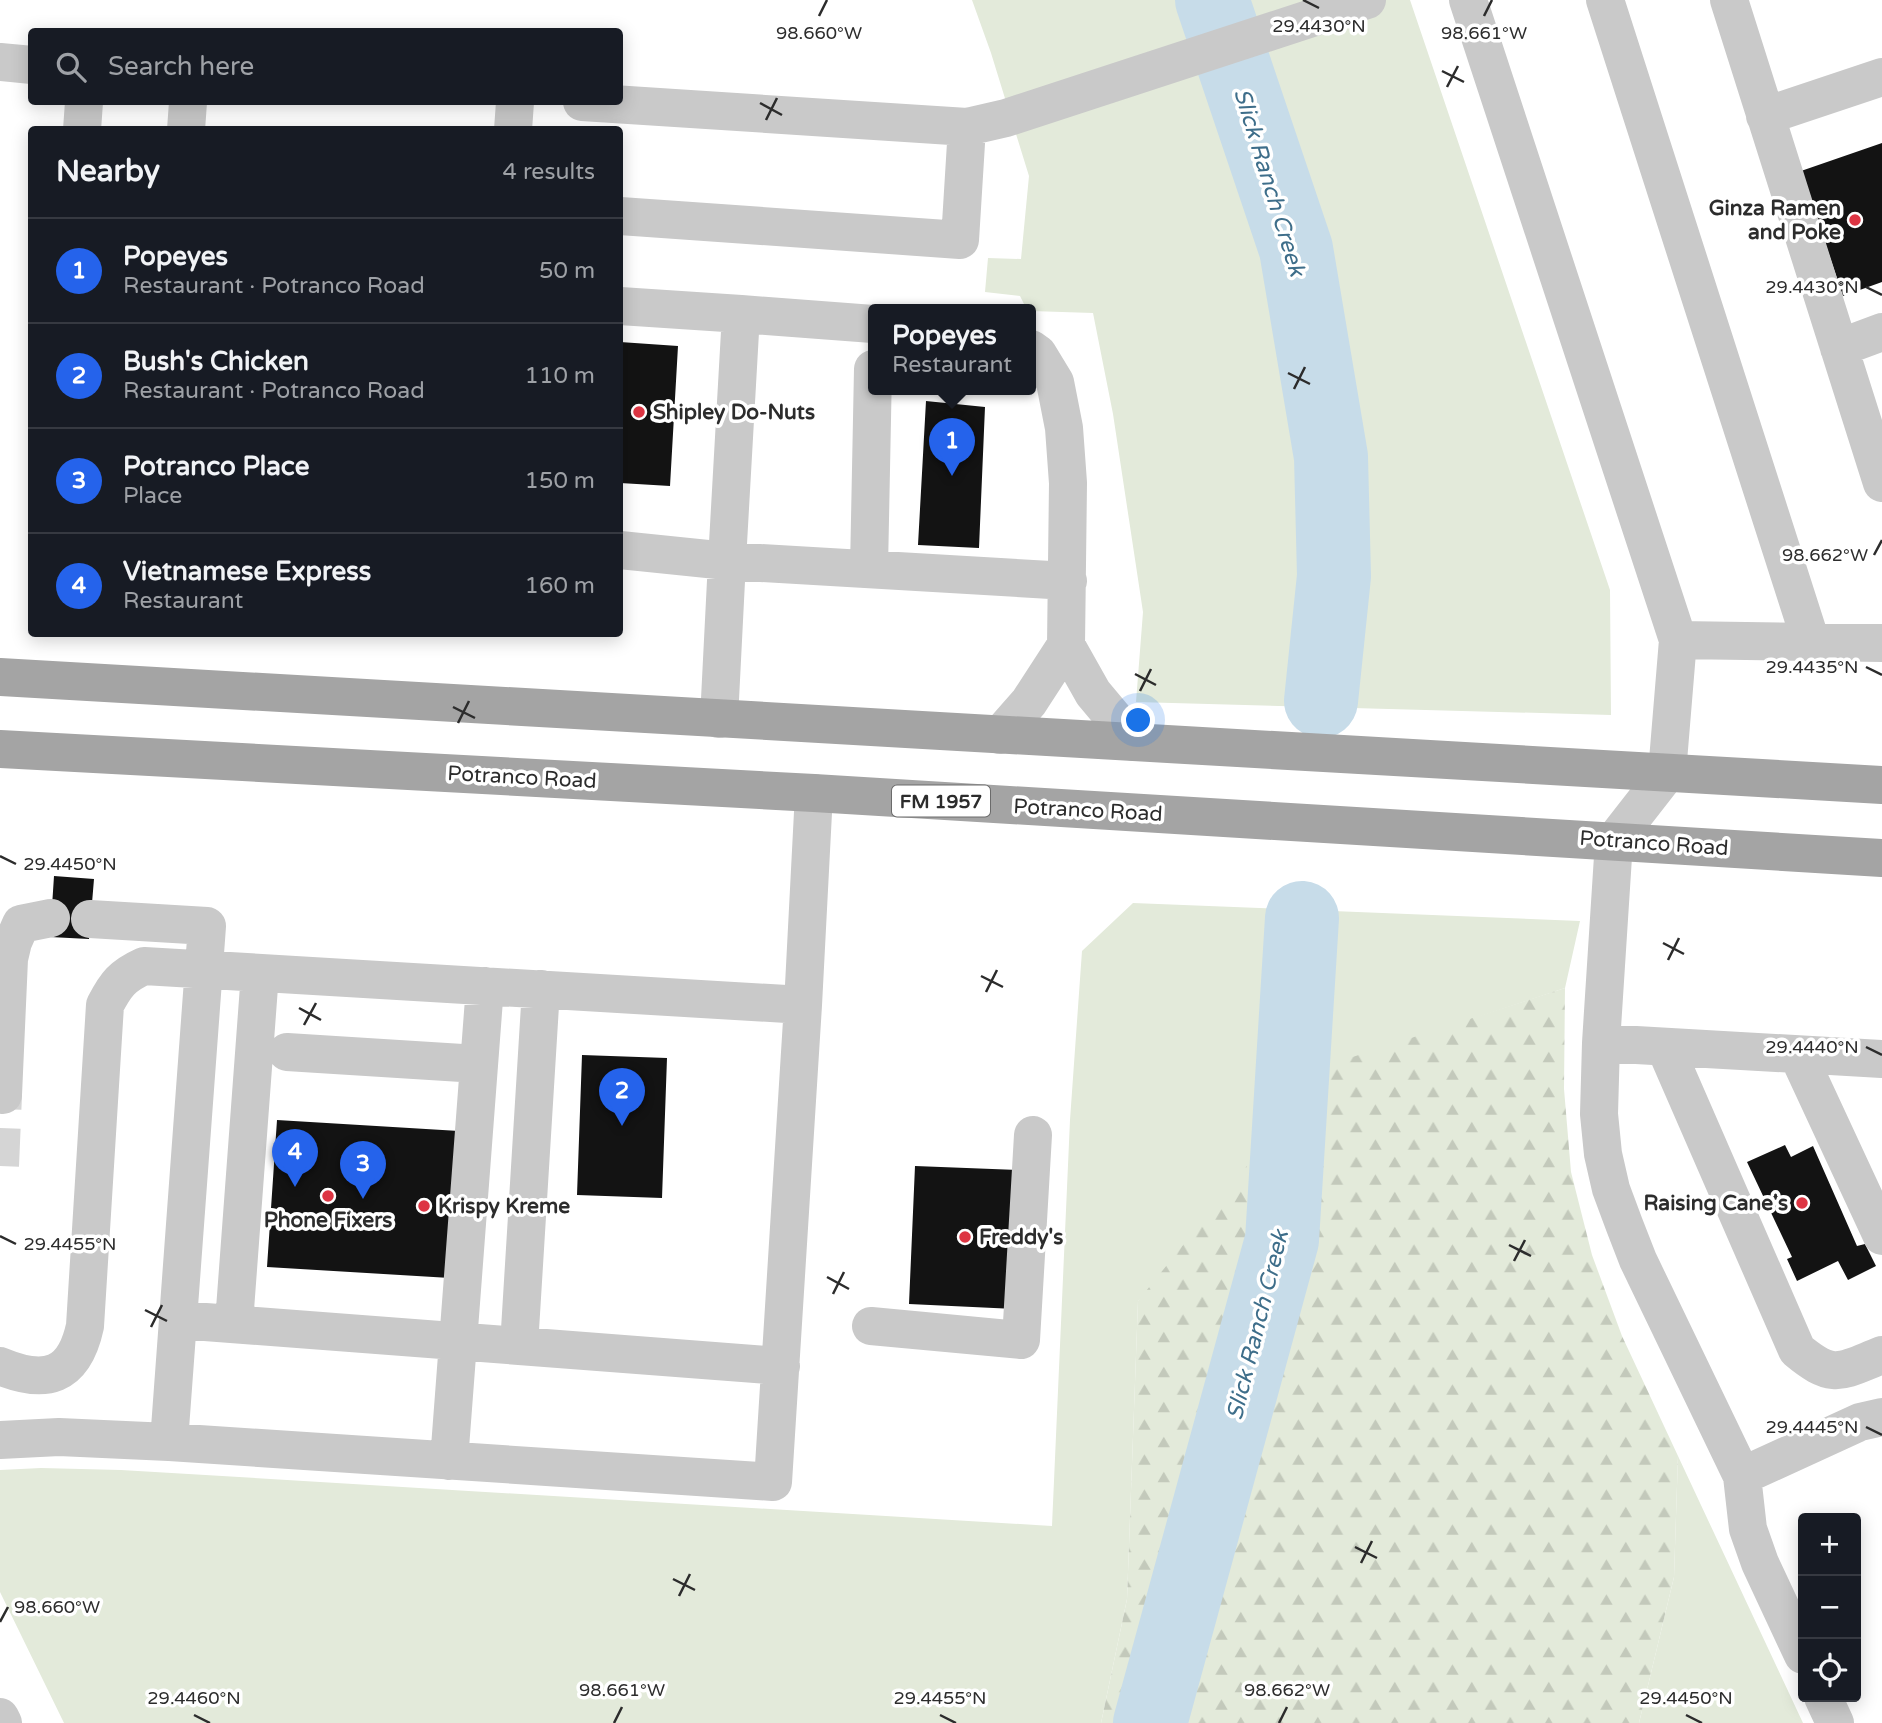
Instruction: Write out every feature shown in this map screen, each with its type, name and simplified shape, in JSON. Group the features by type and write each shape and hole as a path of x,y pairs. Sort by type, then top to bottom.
{"main road":[{"path":"0,677 1882,785"},
{"name":"Potranco Road","path":"0,749 814,793 1882,858"}],"lane":[{"path":"623,105 967,127 1006,118 1367,0"},
{"path":"1468,0 1678,640 1667,773 1614,841 1601,1043 1599,1114 1603,1154 1611,1189 1638,1259 1742,1476 1748,1529 1760,1563 1798,1644"},
{"path":"1605,0 1811,642"},
{"path":"1734,2 1765,116 1882,483"},
{"path":"0,62 28,65"},
{"path":"1765,116 1882,76"},
{"path":"82,126 84,105"},
{"path":"186,126 188,105"},
{"path":"513,126 515,105"},
{"path":"623,216 960,240 967,127"},
{"path":"623,306 868,324"},
{"path":"719,719 741,314"},
{"path":"1839,348 1882,332"},
{"path":"1000,735 1029,702 1066,645 1068,483 1064,428 1055,382 1036,353"},
{"path":"869,569 872,395"},
{"path":"623,550 727,561 1068,581"},
{"path":"1678,640 1882,643"},
{"path":"1066,645 1093,692 1134,742"},
{"path":"0,1440 59,1437 169,1442 773,1482 814,793"},
{"path":"2,1095 9,959 13,942 21,925 51,918"},
{"path":"90,919 207,926 169,1442"},
{"path":"0,1366 22,1375 55,1373 74,1360 81,1343 85,1326 105,1005 126,974 144,966 803,1005"},
{"path":"234,1323 260,973"},
{"path":"449,1461 485,986"},
{"path":"519,1346 541,989"},
{"path":"1601,1043 1882,1059"},
{"path":"1665,1047 1797,1350 1825,1370 1838,1371 1882,1354"},
{"path":"287,1052 478,1064"},
{"path":"1798,1055 1882,1236"},
{"path":"871,1326 1021,1340 1033,1135"},
{"path":"179,1320 781,1366"},
{"path":"1742,1476 1860,1422 1882,1418"},
{"path":"1825,1702 1835,1723"},
{"path":"0,1717 3,1723"}],"green space":[{"path":"972,0 1410,0 1610,590 1611,715 1136,702 1143,612 1113,414 1093,313 1036,311 1036,304 1024,304 1020,296 985,292 988,258 1021,259 1029,176"},
{"path":"1133,903 1580,921 1565,988 1463,1022 1138,1301 1127,1599 1101,1723 64,1723 0,1592 0,1470 121,1470 1052,1526 1070,1120 1082,951"},
{"path":"1565,988 1564,1089 1571,1172 1592,1255 1622,1336 1678,1456 1674,1577 1639,1723 1101,1723 1127,1599 1138,1301 1328,1065"},
{"path":"1678,1456 1803,1723 1639,1723 1674,1577"}],"building":[{"path":"1882,143 1882,282 1843,296 1801,171"},
{"path":"623,342 678,346 670,486 623,483"},
{"path":"926,401 985,407 979,548 918,545"},
{"path":"54,876 94,879 89,939 50,937"},
{"path":"582,1055 667,1058 662,1198 577,1195"},
{"path":"277,1120 459,1131 450,1278 267,1267"},
{"name":"Raising Cane's","path":"1785,1145 1791,1157 1813,1146 1857,1246 1865,1244 1876,1266 1848,1280 1838,1261 1797,1281 1787,1259 1792,1257 1747,1162"},
{"name":"Freddy's","path":"915,1166 1021,1170 1015,1309 909,1304"}],"waterway":[{"name":"Slick Ranch Creek","path":"1212,0 1296,249 1331,457 1334,576 1321,701"},
{"name":"Slick Ranch Creek","path":"1150,1723 1282,1240 1302,918"}],"tunnel":[{"path":"0,1166 3,1095"}],"place":[{"name":"Ginza Ramen and Poke","path":"1855,220"},
{"name":"Shipley Do-Nuts","path":"639,412"},
{"name":"Popeyes","path":"952,476"},
{"name":"Bush's Chicken","path":"622,1126"},
{"name":"Vietnamese Express","path":"295,1187"},
{"name":"Phone Fixers","path":"328,1196"},
{"name":"Potranco Place","path":"363,1199"},
{"name":"Raising Cane's","path":"1802,1203"},
{"name":"Krispy Kreme","path":"424,1206"},
{"name":"Freddy's","path":"965,1237"}]}
